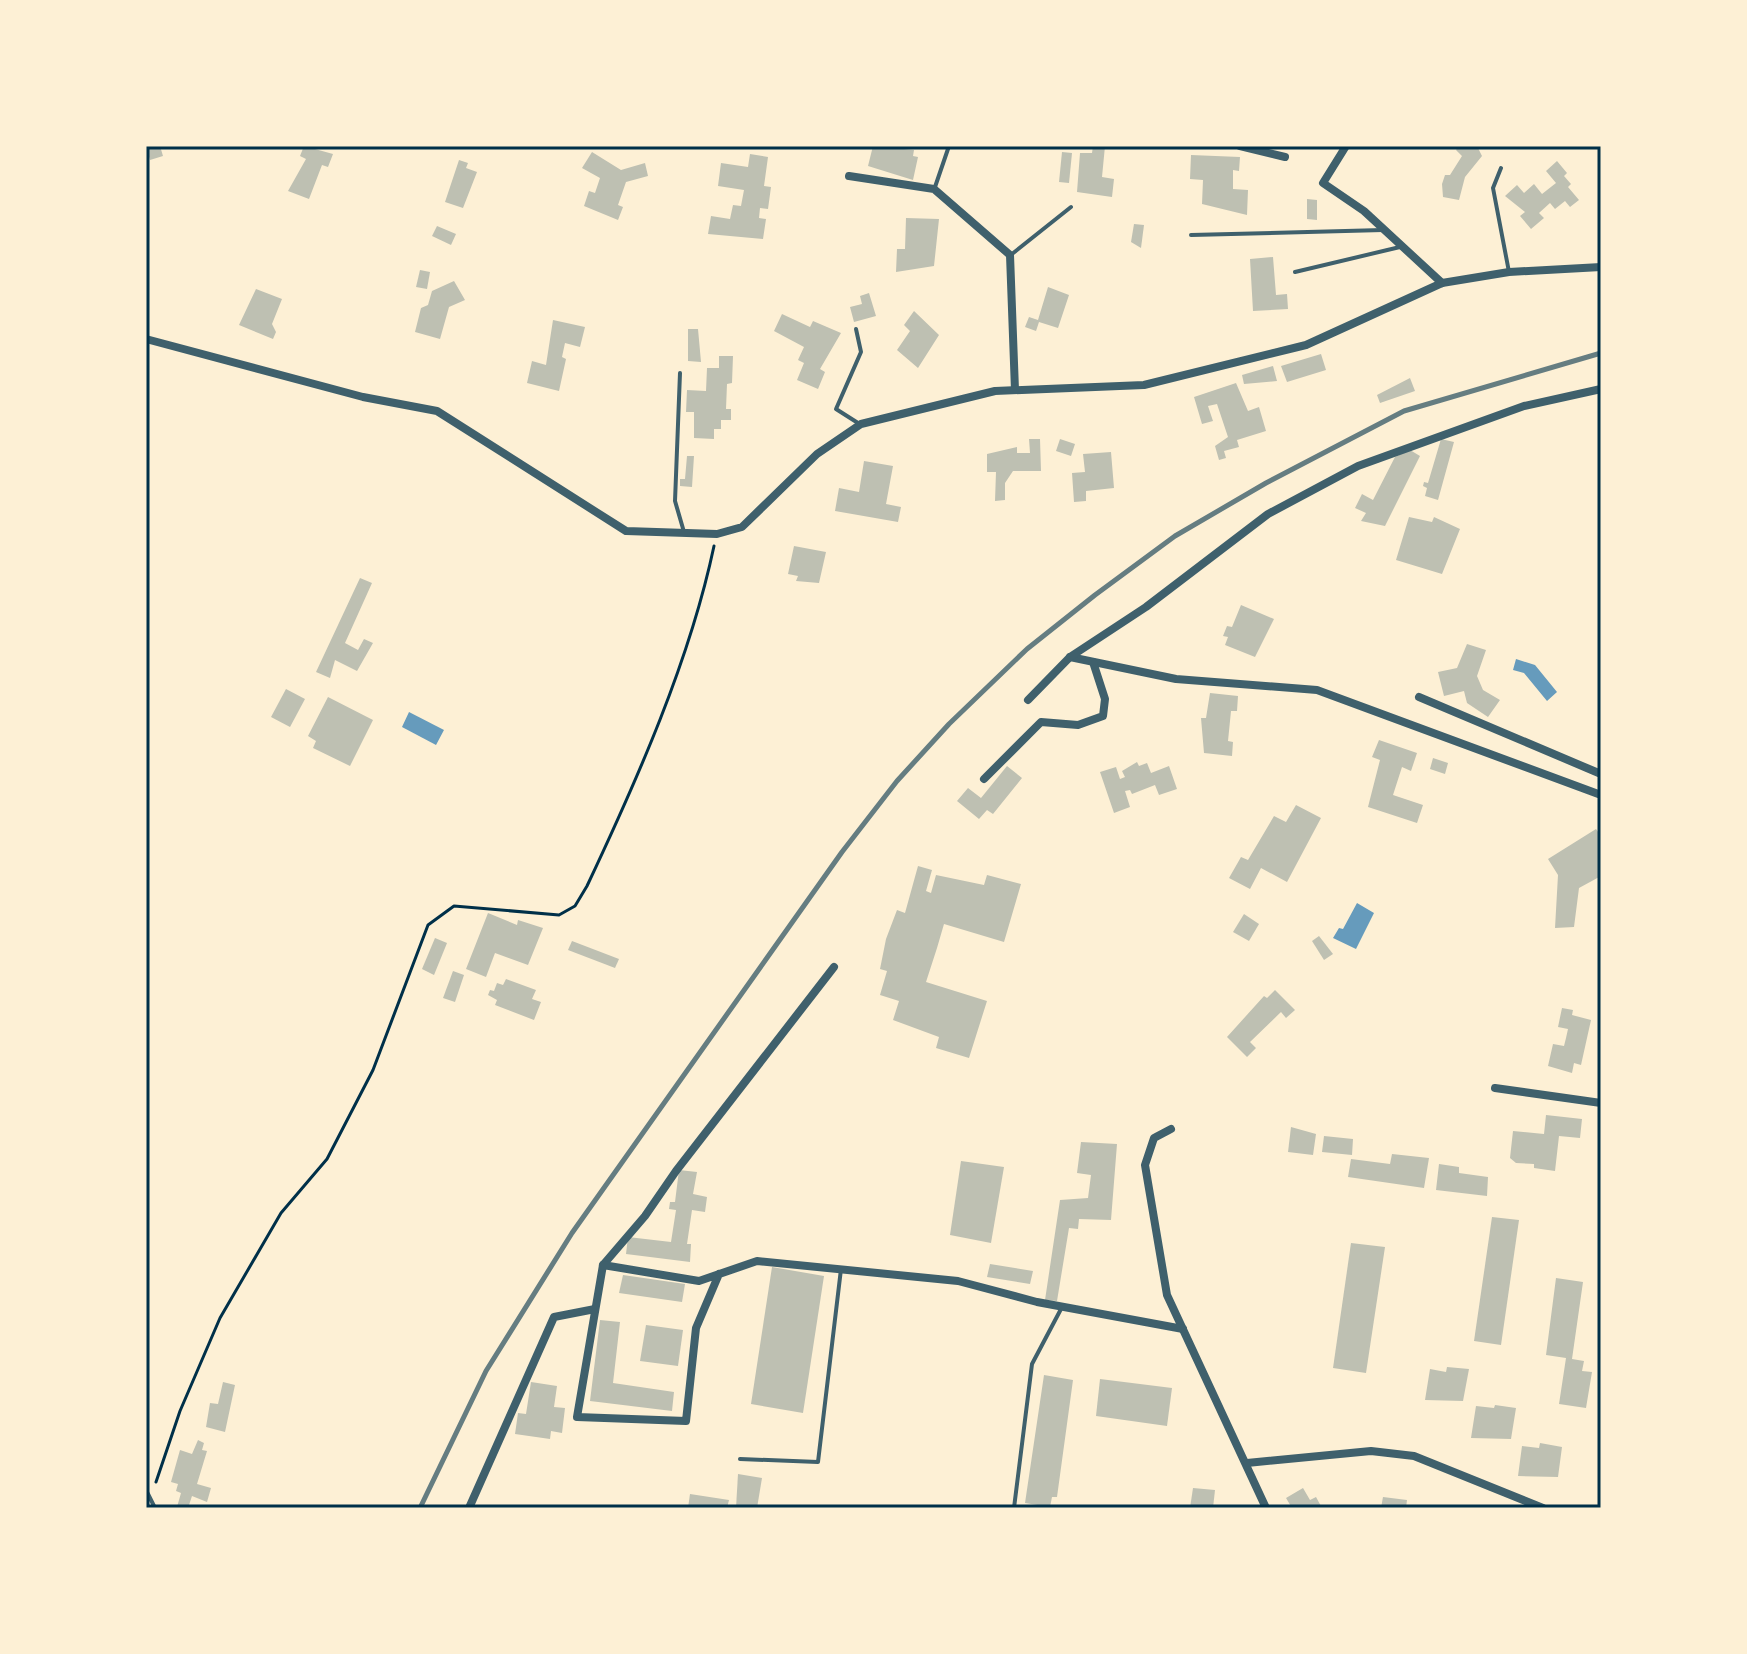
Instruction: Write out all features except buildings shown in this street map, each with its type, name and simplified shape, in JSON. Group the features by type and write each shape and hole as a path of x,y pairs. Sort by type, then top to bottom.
{"street":[{"path":"1240,146 1285,157"},
{"path":"1346,146 1323,183 1385,230 1442,283"},
{"path":"849,176 934,189 1010,255 1015,390"},
{"path":"146,339 363,397 437,411 626,531 717,534 742,527 817,454 861,424 995,391 1159,382 1306,345 1442,283 1509,272 1601,267"},
{"path":"1028,700 1070,657 1146,607 1268,514 1358,466 1524,406 1601,389"},
{"path":"1070,657 1176,679 1317,690 1601,795"},
{"path":"984,779 1041,722 1078,725 1103,716 1105,699 1093,662"},
{"path":"1419,697 1601,774"},
{"path":"719,1274 696,1328 686,1421 577,1417 603,1265 645,1216 676,1171 834,967"},
{"path":"1495,1088 1601,1103"},
{"path":"1171,1129 1154,1138 1145,1165 1167,1295 1266,1508"},
{"path":"603,1265 699,1281 757,1261 958,1281 1062,1307 1183,1329"},
{"path":"469,1508 554,1317 595,1309"},
{"path":"1247,1463 1371,1451 1414,1456 1543,1508"}],"lane":[{"path":"934,189 949,146"},
{"path":"1501,168 1493,188 1509,272"},
{"path":"1010,255 1071,207"},
{"path":"1191,235 1385,230"},
{"path":"1295,272 1403,247"},
{"path":"856,329 861,352 836,409 861,424"},
{"path":"680,373 675,501 685,535"},
{"path":"740,1459 818,1462 841,1269"},
{"path":"1014,1508 1032,1364 1062,1307"},
{"path":"146,1490 155,1508"}],"path":[{"path":"154,1487 180,1411 220,1318 281,1213 333,1146 373,1070 428,925 454,906 559,915 575,906 587,886 678,666 705,591 717,534"}],"water":[{"path":"1516,659 1535,665 1557,692 1547,701 1524,673 1513,670"},
{"path":"409,712 444,730 436,745 402,727"},
{"path":"1357,903 1374,913 1356,949 1333,938 1339,928 1343,929"}],"railway":[{"path":"420,1508 486,1371 572,1233 842,852 897,781 949,724 1027,649 1095,595 1175,536 1266,483 1404,411 1601,353"}]}
